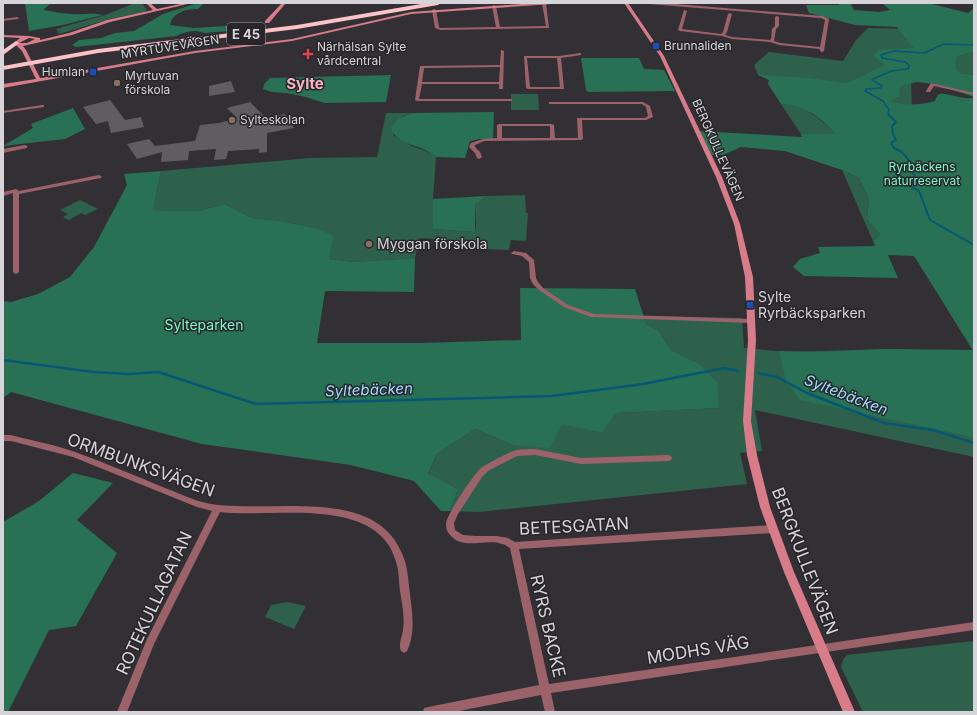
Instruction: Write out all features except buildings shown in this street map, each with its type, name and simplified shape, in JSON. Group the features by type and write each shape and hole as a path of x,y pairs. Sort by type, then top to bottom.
{"highway":[{"name":"E 45","path":"3,67 96,48 295,25 424,3"},
{"name":"E 45","path":"3,67 98,51 271,31 438,3"},
{"path":"3,53 17,43"}],"street":[{"path":"148,3 156,11"},
{"path":"17,43 59,37 115,20 190,3"},
{"path":"267,22 284,3"},
{"path":"434,10 438,29 548,27 544,3"},
{"name":"MYRTUVEVÄGEN","path":"3,86 195,52 292,40 400,15 434,10 552,3"},
{"name":"BERGKULLEVÄGEN","path":"626,3 662,56 719,177 737,224 749,277 752,340 748,427 756,470 773,529 789,572 849,712"},
{"path":"649,3 822,17 827,19 827,29 822,41 822,49 779,44 770,41 732,38 722,35 680,30 685,11"},
{"path":"494,6 498,28"},
{"path":"722,35 726,32 730,14"},
{"path":"770,41 773,40 774,29 777,26 777,17"},
{"path":"3,20 17,18"},
{"path":"3,37 29,37 34,41"},
{"path":"3,37 17,43 24,50 39,80"},
{"path":"17,43 29,37"},
{"path":"24,50 34,41"},
{"path":"501,88 502,51"},
{"path":"559,57 562,88 528,88 526,57 559,57 580,54"},
{"path":"502,66 422,67 417,100 510,100"},
{"path":"419,83 501,83"},
{"path":"928,91 933,84 974,94"},
{"path":"479,156 472,147 474,144 483,140 581,139 579,119 646,120 651,117 648,106 643,103 551,103"},
{"path":"3,112 42,106"},
{"path":"500,140 499,125 552,125 553,140"},
{"path":"3,151 25,147"},
{"path":"3,194 16,191 16,193 99,177"},
{"path":"16,193 16,272"},
{"path":"514,253 524,254 532,261 533,278 535,283 541,289 566,306 593,316 750,321"},
{"name":"ORMBUNKSVÄGEN","path":"3,438 11,438 75,455 187,501 217,509 304,509 333,511 365,520 375,526 392,543 397,551 402,570 408,624 404,648"},
{"name":"BETESGATAN","path":"668,458 581,461 527,451 516,453 485,469 479,475 455,512 450,523 451,531 457,537 464,539 502,540 514,546 773,529"},
{"name":"ROTEKULLAGATAN","path":"122,712 150,642 217,509"},
{"name":"RYRS BACKE","path":"514,546 550,712"},
{"name":"MODHS VÄG","path":"428,712 546,689 974,626"}],"green space":[{"path":"25,3 51,3 43,10 61,13 103,15 63,25 29,31"},
{"path":"135,3 142,3 147,10 59,34 56,29 105,15"},
{"path":"198,3 203,4 198,9 177,14 170,25 194,28 241,25 247,26 247,28 242,30 204,33 197,31 182,33 176,36 76,47 72,45 79,40 101,38 115,33 134,31 163,14"},
{"name":"Ryrbäckens naturreservat","path":"839,3 855,3 851,5 854,10 879,12 890,10 882,3 928,3 968,13 974,8 974,51 957,56 956,68 960,73 974,75 974,97 974,441 972,437 800,400 786,381 779,351 827,352 885,349 973,350 914,256 888,255 898,278 804,276 793,267 800,259 820,253 818,247 875,246 873,241 880,234 867,219 869,199 859,178 842,170 785,151 741,147 723,155 712,155 698,131 802,137 801,134 835,134 818,117 804,109 781,104 768,84 769,80 758,75 809,78 847,83 885,65 873,55 879,50 914,48 897,27 855,25 809,13 806,5 839,5","holes":["916,82 935,84 974,97 970,98 941,94 938,95 935,101 924,103 906,104 890,101 900,96 899,90 901,86"]},
{"path":"868,28 974,30 974,75 960,73 956,68 957,56 911,79 912,111 974,144 974,457 755,410 762,451 740,453 747,484 478,512 450,511 458,489 428,475 437,454 475,429 513,445 562,423 602,433 616,413 719,408 698,363 671,350 658,330 646,324 643,316 742,318 744,348 788,352 885,349 973,351 916,258 871,222 876,201 822,95 769,80 758,75 754,65 769,52 843,61 856,40"},
{"path":"581,58 639,58 644,69 664,70 675,91 588,92 586,90"},
{"path":"391,75 386,102 325,103 302,96 272,92 263,89 264,84 270,78"},
{"path":"511,94 538,94 539,110 511,110"},
{"path":"781,104 797,107 811,113 836,134 801,134"},
{"path":"73,108 85,129 65,139 3,146 33,128 31,124"},
{"path":"494,112 493,139 470,141 465,158 436,157 425,150 399,139 394,135 391,129 397,119 412,113"},
{"path":"386,113 412,113 403,116 393,135 412,146 433,154 436,157 433,199 433,229 475,232 475,205 486,196 525,195 526,213 528,213 526,241 511,240 509,250 484,249 448,240 419,238 415,258 354,262 329,259 316,228 281,221 252,218 225,204 198,211 153,210 161,171 310,158 377,157"},
{"path":"842,170 859,178 869,199 867,219 880,234 873,241"},
{"name":"Sylteparken","path":"161,171 153,210 198,211 225,204 252,218 281,221 316,228 333,236 329,259 354,262 415,258 414,292 325,291 317,343 421,343 521,340 520,288 635,289 646,324 658,330 671,350 698,363 717,382 719,408 616,413 602,433 562,424 550,448 513,445 475,429 437,454 428,474 458,489 450,511 441,511 414,481 351,465 202,444 11,392 3,398 3,301 11,302 38,294 70,277 94,247 127,185 124,174"},
{"path":"486,196 475,205 475,232 433,229 433,199"},
{"path":"80,200 98,209 85,215 81,213 69,220 63,217 68,214 60,210"},
{"path":"73,473 113,483 77,520 117,553 76,626 49,630 8,712 3,712 3,522 39,501"},
{"path":"287,602 306,606 294,629 265,617 271,605"},
{"path":"974,641 974,712 863,712 841,667 843,660 847,655"}],"waterway":[{"path":"974,45 944,44 924,53 894,51 881,55 882,58 905,62 909,65 909,68 891,71 873,79 872,80 882,86 881,88 866,89 865,91 883,101 889,110 888,114 896,122 892,126 893,134 896,140 891,143 894,148 902,152 914,167 913,171 916,180 910,186 919,191 930,220 974,245"},
{"name":"Syltebäcken","path":"3,360 93,372 128,374 158,372 256,404 552,396 643,384 724,368 738,371"},
{"name":"Syltebäcken","path":"759,373 777,377 807,393 884,423 933,430 974,443"}],"place":[{"name":"Brunnaliden","path":"656,46"},
{"name":"Närhälsan Sylte vårdcentral","path":"308,54"},
{"name":"Humlan","path":"93,72"},
{"name":"Myrtuvan förskola","path":"117,83"},
{"name":"Sylteskolan","path":"232,120"},
{"name":"Myggan förskola","path":"369,244"},
{"name":"Sylte Ryrbäcksparken","path":"750,305"}],"district":[{"name":"Sylte","path":"305,84"}]}
